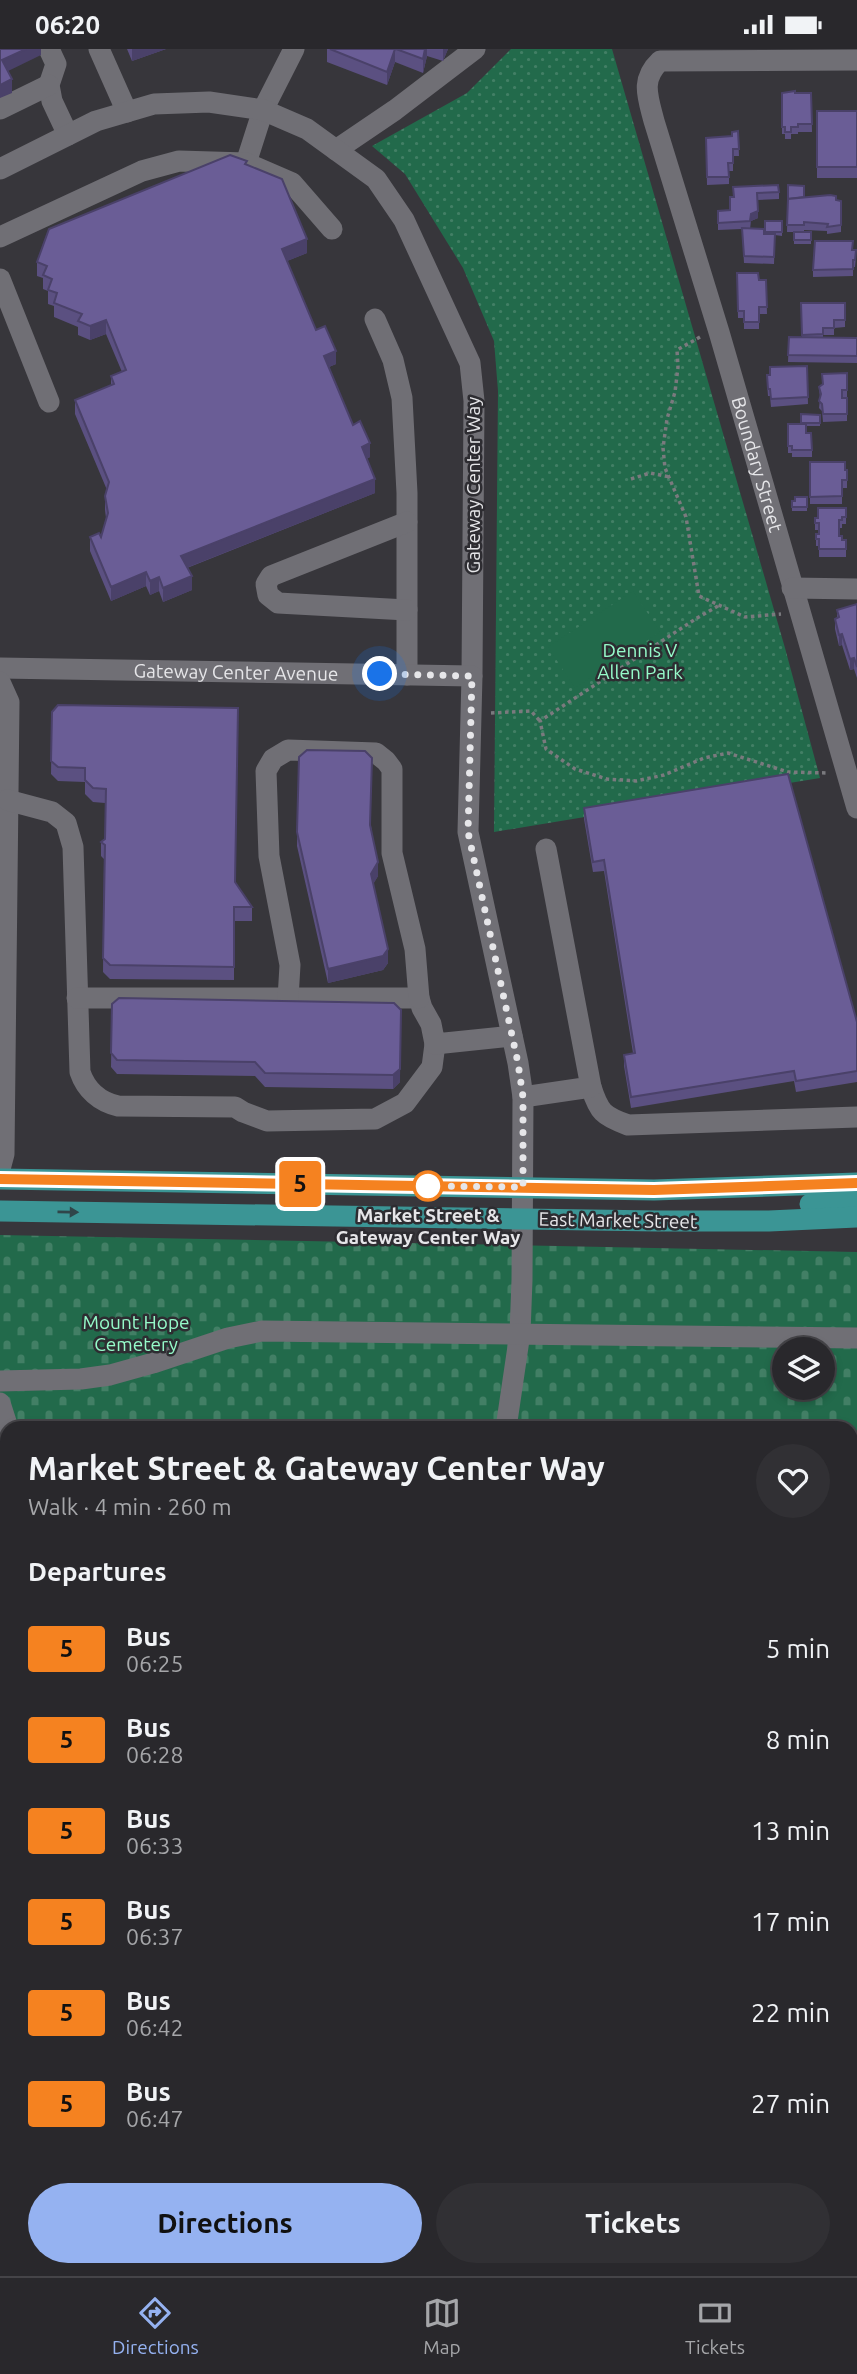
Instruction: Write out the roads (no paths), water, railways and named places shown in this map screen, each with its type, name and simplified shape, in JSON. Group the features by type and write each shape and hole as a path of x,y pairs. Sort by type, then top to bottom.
{"main road":[{"name":"East Market Street","path":"0,1179 664,1190 857,1183"},
{"path":"698,1221 747,1208 857,1202"},
{"name":"East Market Street","path":"0,1211 698,1221 857,1217"}],"street":[{"path":"50,49 56,64 49,85 52,101 68,135"},
{"path":"99,49 127,112"},
{"path":"246,163 263,110 293,49"},
{"path":"336,150 395,110 475,49"},
{"name":"Boundary Street","path":"857,60 660,61 650,71 646,89 857,809"},
{"path":"0,109 49,85"},
{"name":"Gateway Center Way","path":"0,169 96,121 155,104 209,102 263,110 307,129 376,179 404,220 470,363 474,401 472,712 468,832 523,1097 524,1219 520,1333 507,1421"},
{"path":"0,237 142,171 179,161 246,163 292,183 332,229"},
{"path":"0,279 50,402"},
{"path":"375,319 393,360 402,398 407,522 407,675"},
{"path":"407,522 271,576 266,585 268,595 278,603 407,610"},
{"path":"792,589 857,589"},
{"name":"Gateway Center Avenue","path":"0,669 472,676"},
{"path":"0,682 9,702 3,873 4,1154 0,1169"},
{"path":"7,800 52,812 66,823 73,847 80,1072 84,1084 105,1103 235,1107 267,1121 375,1119 405,1103 432,1066 435,1044 431,1024 419,997 415,949 392,853 392,769 376,753 288,750 273,759 265,771 270,856 289,965 288,999"},
{"path":"546,849 591,1087 598,1108 613,1119 628,1125 857,1117"},
{"path":"77,998 419,997"},
{"path":"435,1044 512,1036"},
{"path":"523,1097 591,1087"},
{"path":"0,1381 81,1379 110,1374 228,1338 262,1331 857,1338"},
{"path":"0,1403 6,1421"}],"place":[{"name":"Market Street & Gateway Center Way","path":"428,1186"}],"park label":[{"name":"Dennis V Allen Park","path":"640,661"},
{"name":"Mount Hope Cemetery","path":"136,1333"}]}
